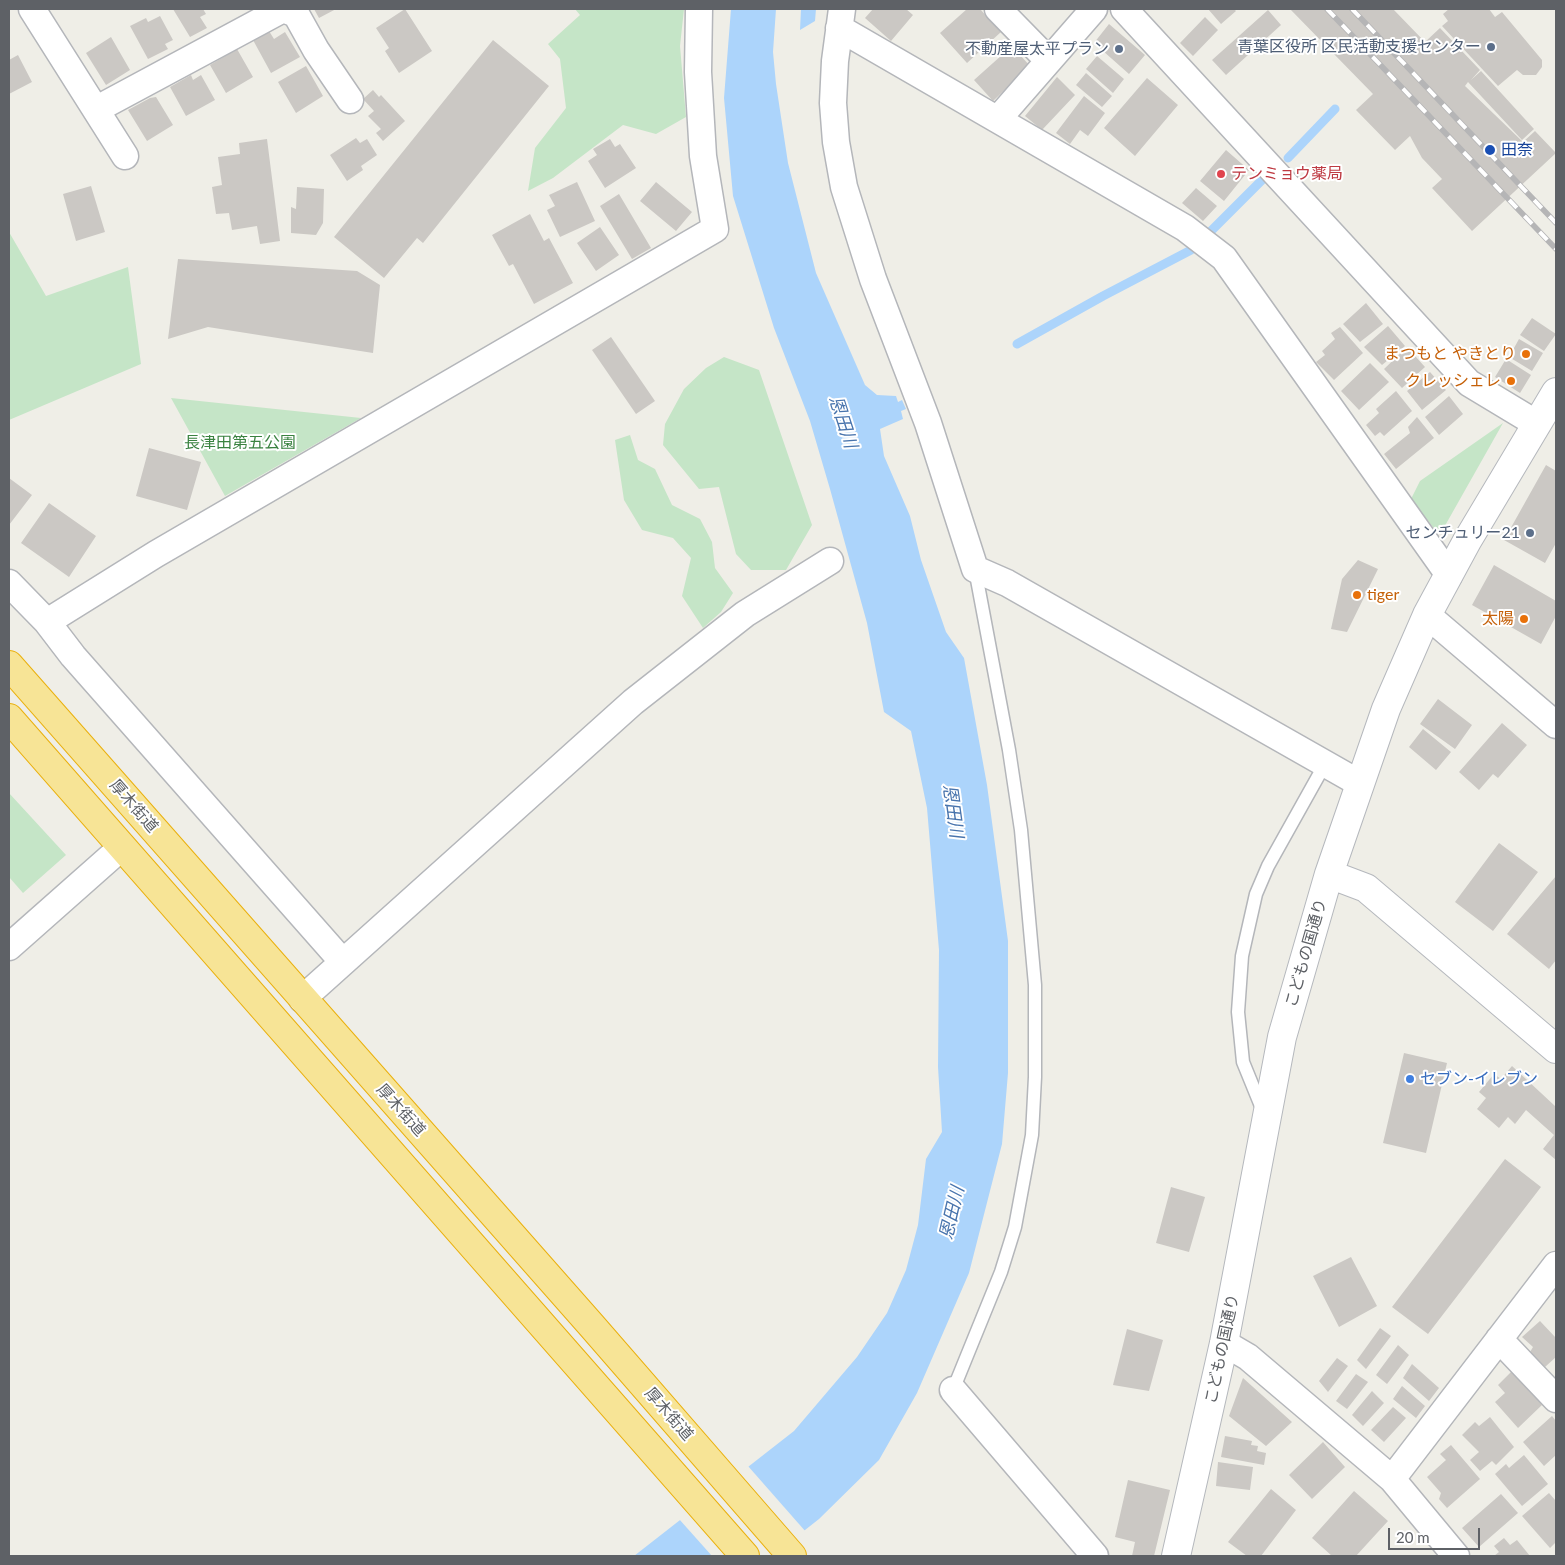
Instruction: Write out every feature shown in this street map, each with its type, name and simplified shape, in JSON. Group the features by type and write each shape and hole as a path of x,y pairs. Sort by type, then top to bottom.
{"highway":[{"name":"厚木街道","path":"9,665 592,1326 792,1556"},
{"path":"9,718 746,1556"}],"main road":[{"name":"こどもの国通り","path":"1176,1556 1224,1343 1282,1037 1329,874 1386,709 1427,615 1556,392"},
{"path":"1329,874 1366,888 1556,1049"}],"street":[{"path":"32,9 98,109 126,156"},
{"path":"98,109 283,9 296,14 316,50 350,100"},
{"path":"47,622 156,554 715,230 703,156 698,72 699,9"},
{"path":"998,9 1048,60"},
{"path":"998,119 1094,9"},
{"path":"1124,9 1469,383 1537,424"},
{"path":"1359,783 1007,584 975,569 928,423 872,279 844,187 836,142 833,103 841,18 998,119 1185,228 1224,258 1449,574"},
{"path":"302,999 342,961 633,702 744,614 830,561"},
{"path":"9,583 47,622 80,664 342,961"},
{"path":"1427,615 1556,726"},
{"path":"9,947 122,847"},
{"path":"1392,1479 1556,1265"},
{"path":"1499,1340 1556,1399"},
{"path":"1224,1343 1248,1357 1392,1479 1456,1556"},
{"path":"953,1390 1095,1556"}],"lane":[{"path":"953,1390 1001,1272 1015,1227 1032,1135 1035,1077 1035,985 1021,830 1009,750 975,569"},
{"path":"1266,1116 1243,1062 1238,1012 1240,966 1248,922 1256,894 1268,866 1325,764"}],"green space":[{"path":"575,9 684,9 680,46 686,117 656,134 623,125 553,178 528,191 535,148 566,108 560,59 548,44 580,15"},
{"path":"9,232 46,296 128,267 141,364 9,420"},
{"path":"724,357 759,370 812,525 786,570 751,570 736,554 719,487 699,489 663,445 665,424 684,389 706,368"},
{"name":"長津田第五公園","path":"171,398 361,418 225,496"},
{"path":"1503,423 1442,531 1436,531 1411,499 1420,481"},
{"path":"630,435 638,460 655,469 672,505 700,519 712,542 715,568 733,593 721,612 703,628 682,596 691,558 673,538 642,530 624,500 615,440"},
{"path":"9,793 66,855 23,893 9,877"}],"water":[{"name":"恩田川","path":"731,9 776,9 773,52 776,84 788,163 816,273 865,385 877,395 896,396 898,402 902,400 906,409 901,411 903,419 880,429 884,456 910,516 921,560 946,632 964,658 987,785 1008,941 1008,1073 1002,1144 969,1273 917,1393 879,1460 819,1519 772,1556 634,1556 794,1431 857,1357 887,1313 906,1270 918,1225 926,1159 942,1132 938,1067 939,950 927,808 911,731 884,712 867,623 830,489 810,421 774,328 733,196 724,98"},
{"path":"801,9 816,9 815,21 800,30"}],"pier":[{"path":"748,1466 806,1532 776,1556 712,1556 679,1519"}],"building":[{"path":"173,9 203,9 206,14 200,17 207,28 190,37"},
{"path":"314,9 336,9 319,18"},
{"path":"405,9 432,51 399,73 385,51 389,48 376,28"},
{"path":"873,9 906,9 913,15 891,41 865,18"},
{"path":"967,9 980,9 1001,32 967,63 940,33"},
{"path":"1208,9 1234,9 1236,11 1221,24"},
{"path":"1290,9 1393,9 1425,42 1440,28 1480,70 1471,80 1481,71 1534,129 1522,140 1468,82 1465,86 1523,142 1535,131 1556,153 1472,231 1432,188 1442,179 1422,158 1410,136 1395,150 1356,110 1373,94"},
{"path":"1449,9 1489,9 1495,17 1502,12 1542,60 1542,67 1536,75 1523,75 1517,70 1498,86 1442,26 1448,21 1443,14"},
{"path":"1268,10 1281,25 1226,75 1212,60"},
{"path":"160,16 173,40 165,44 168,49 148,59 130,26 146,18 148,22"},
{"path":"1205,17 1218,30 1193,56 1180,43"},
{"name":"不動産屋太平プラン","path":"1109,24 1145,55 1129,74 1094,43"},
{"path":"269,31 274,39 285,32 300,57 271,73 253,40"},
{"path":"111,37 130,70 106,85 86,53"},
{"path":"493,40 549,86 423,243 417,238 384,278 334,237"},
{"path":"1012,46 1030,66 993,101 974,80"},
{"path":"237,49 253,77 226,93 210,65"},
{"path":"18,55 32,82 9,94 9,60"},
{"path":"1097,56 1124,79 1113,93 1086,69"},
{"path":"306,66 323,96 296,113 278,82"},
{"path":"1086,73 1112,96 1102,107 1076,85"},
{"path":"191,75 193,80 201,75 215,100 186,116 170,87"},
{"path":"1057,77 1075,95 1042,130 1025,116"},
{"path":"1147,78 1178,105 1135,156 1104,128"},
{"path":"373,90 379,97 381,95 405,121 383,141 376,133 381,129 368,116 374,111 363,99"},
{"path":"1084,96 1105,113 1088,136 1080,130 1070,144 1056,133"},
{"path":"156,97 173,125 147,141 128,110 150,98"},
{"path":"356,138 360,143 367,139 377,155 361,166 363,170 347,181 330,155"},
{"path":"267,139 280,241 260,244 257,226 232,230 229,213 216,214 212,187 222,185 218,157 240,154 239,143"},
{"path":"610,139 615,147 620,144 636,168 605,188 588,161 597,155 593,149"},
{"path":"1226,150 1249,170 1224,201 1200,181"},
{"path":"577,182 595,221 560,237 547,210 555,206 549,195"},
{"path":"656,182 692,212 676,231 640,201"},
{"path":"91,186 105,232 76,241 63,194"},
{"path":"297,187 324,189 323,223 316,235 291,233 291,207 296,209"},
{"path":"1196,188 1217,206 1203,221 1182,203"},
{"path":"619,194 651,248 632,259 600,206"},
{"path":"530,214 544,241 549,238 573,283 534,304 513,264 509,266 492,235"},
{"path":"600,227 619,255 596,271 577,243"},
{"path":"178,259 357,271 380,285 373,353 208,327 168,339"},
{"path":"1366,303 1383,324 1360,342 1343,324"},
{"path":"1532,318 1556,334 1544,351 1520,335"},
{"path":"1388,326 1405,346 1382,365 1364,347"},
{"path":"1340,327 1363,353 1334,380 1316,362 1325,355 1322,351 1335,339 1331,333"},
{"path":"611,337 655,401 636,414 592,350"},
{"path":"1519,339 1543,353 1532,371 1509,357"},
{"path":"1407,347 1425,367 1402,388 1384,369"},
{"path":"1506,359 1531,375 1520,393 1495,377"},
{"path":"1370,363 1389,382 1359,410 1341,391"},
{"path":"1430,372 1446,390 1422,410 1407,391"},
{"path":"1396,391 1412,411 1384,436 1380,432 1375,436 1366,425 1379,413 1376,409"},
{"path":"1449,396 1463,414 1439,435 1425,417"},
{"path":"1417,417 1434,438 1396,469 1384,454 1410,433 1408,427"},
{"path":"149,448 201,462 187,510 136,496"},
{"path":"1546,465 1556,471 1556,543 1545,563 1504,540"},
{"path":"9,478 32,495 9,525"},
{"path":"49,503 96,536 69,577 21,543"},
{"path":"1358,560 1378,569 1347,632 1331,629 1342,579"},
{"path":"1494,565 1556,601 1556,616 1541,644 1472,605"},
{"path":"1438,699 1472,725 1455,749 1420,724"},
{"path":"1502,723 1527,745 1498,778 1493,774 1479,790 1459,772"},
{"path":"1423,729 1451,752 1436,770 1409,747"},
{"path":"1499,843 1538,872 1493,931 1455,902"},
{"path":"1556,876 1556,960 1549,969 1507,934"},
{"path":"1404,1053 1447,1063 1426,1153 1383,1143"},
{"path":"1512,1066 1556,1105 1556,1160 1543,1149 1554,1135 1526,1110 1515,1124 1508,1117 1499,1128 1477,1109 1486,1098 1479,1092 1494,1074 1501,1079"},
{"path":"1505,1159 1541,1187 1428,1334 1392,1307"},
{"path":"1171,1187 1205,1197 1189,1252 1156,1243"},
{"path":"1351,1257 1377,1306 1339,1327 1313,1276"},
{"path":"1540,1321 1556,1338 1556,1357 1545,1367 1530,1352 1533,1347 1522,1337"},
{"path":"1380,1328 1391,1336 1366,1369 1357,1360"},
{"path":"1127,1329 1163,1340 1149,1391 1113,1385"},
{"path":"1398,1345 1409,1355 1387,1384 1376,1375"},
{"path":"1337,1358 1348,1366 1328,1392 1319,1381"},
{"path":"1412,1364 1439,1388 1429,1401 1403,1378"},
{"path":"1513,1370 1542,1405 1518,1428 1495,1402 1505,1393 1498,1385"},
{"path":"1356,1374 1368,1382 1347,1409 1336,1401"},
{"path":"1243,1378 1292,1422 1266,1446 1229,1416"},
{"path":"1402,1386 1425,1406 1416,1418 1393,1399"},
{"path":"1372,1391 1384,1403 1363,1426 1352,1415"},
{"path":"1393,1407 1406,1418 1384,1442 1371,1430"},
{"path":"1552,1416 1556,1421 1556,1455 1544,1466 1523,1442"},
{"path":"1490,1417 1514,1447 1496,1465 1492,1461 1480,1471 1470,1460 1479,1452 1462,1435 1475,1422 1479,1426"},
{"path":"1225,1436 1252,1441 1251,1445 1258,1446 1257,1451 1266,1453 1264,1465 1221,1457"},
{"path":"1323,1442 1345,1467 1312,1499 1289,1475"},
{"path":"1451,1445 1480,1479 1447,1508 1439,1499 1441,1493 1427,1477 1446,1460 1440,1454"},
{"path":"1524,1455 1548,1484 1522,1506 1495,1474 1506,1464 1509,1468"},
{"path":"1218,1462 1253,1467 1250,1490 1216,1486"},
{"path":"1128,1480 1170,1490 1154,1556 1132,1556 1135,1542 1115,1537"},
{"path":"1271,1489 1296,1510 1261,1556 1247,1556 1228,1542"},
{"path":"1354,1491 1388,1521 1356,1556 1332,1556 1312,1538"},
{"path":"1549,1493 1556,1501 1556,1542 1550,1548 1522,1516"},
{"path":"1501,1494 1518,1513 1479,1547 1462,1528"},
{"path":"1504,1538 1510,1545 1517,1540 1530,1556 1494,1556 1499,1552 1494,1546"}],"waterway":[{"path":"1288,158 1335,109"},
{"path":"1210,232 1263,179"},
{"path":"1017,344 1191,250"}],"railway":[{"path":"1327,9 1556,249"},
{"path":"1352,9 1556,223"}],"place":[{"name":"青葉区役所 区民活動支援センター","path":"1491,47"},
{"name":"不動産屋太平プラン","path":"1119,49"},
{"name":"田奈","path":"1490,150"},
{"name":"テンミョウ薬局","path":"1221,174"},
{"name":"まつもと やきとり","path":"1526,354"},
{"name":"クレッシェレ","path":"1511,381"},
{"name":"センチュリー21","path":"1530,533"},
{"name":"tiger","path":"1357,595"},
{"name":"太陽","path":"1524,619"},
{"name":"セブン-イレブン","path":"1410,1079"}]}
